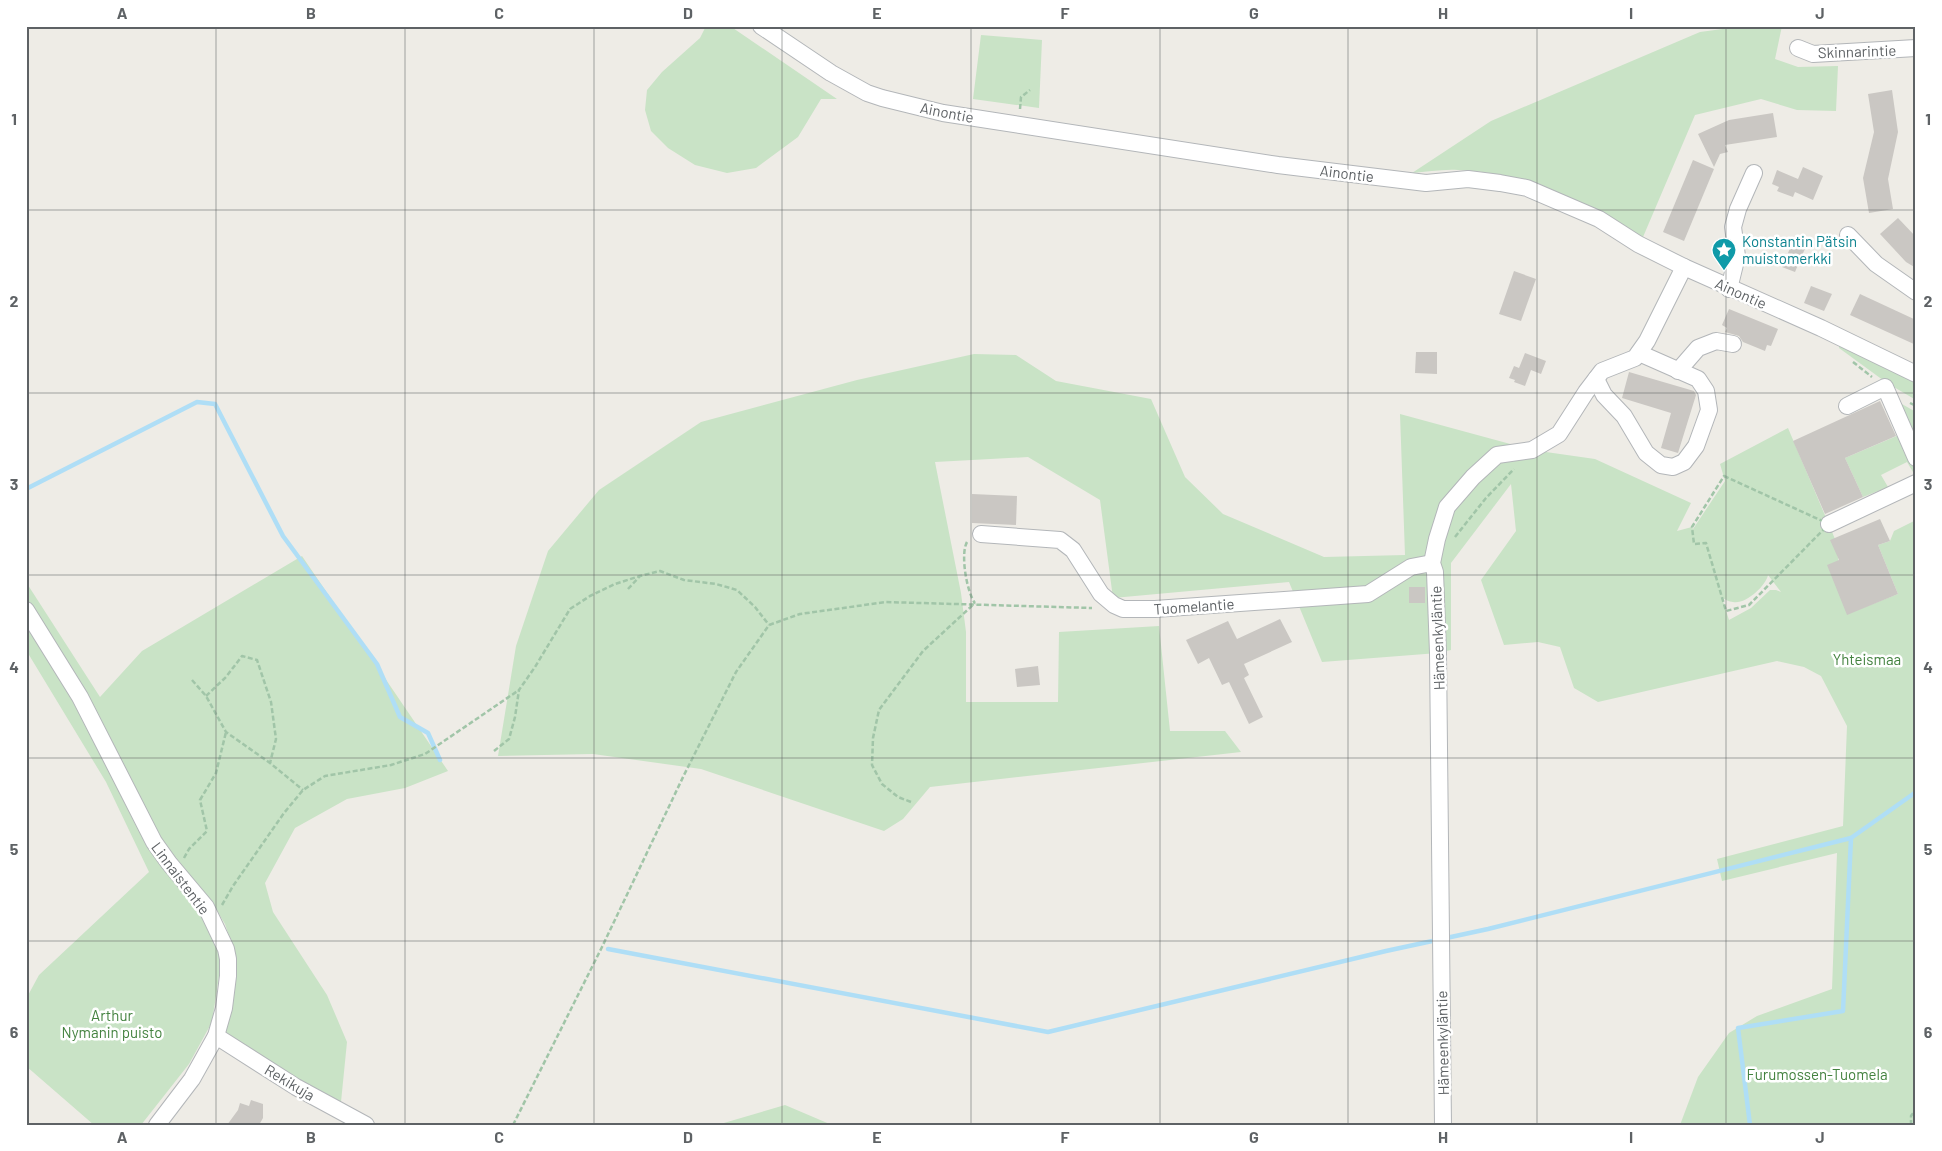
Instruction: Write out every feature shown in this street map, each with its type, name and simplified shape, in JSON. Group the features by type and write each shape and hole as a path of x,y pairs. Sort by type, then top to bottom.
{"street":[{"name":"Ainontie","path":"761,26 831,73 861,89 882,98 943,113 1278,165 1426,183 1468,179 1527,188 1592,216 1638,244 1684,268 1821,328 1916,374"},
{"name":"Skinnarintie","path":"1798,48 1813,54 1916,48"},
{"path":"1729,289 1737,256 1733,227 1738,209 1754,173"},
{"path":"1848,235 1876,264 1916,292"},
{"name":"Hämeenkyläntie","path":"1443,1125 1438,653 1435,572 1432,562 1437,539 1447,507 1473,477 1497,455 1532,450 1559,434 1602,371 1635,358 1647,340 1684,268"},
{"path":"1678,370 1698,348 1716,340 1733,344"},
{"path":"1596,379 1604,395 1624,416 1646,453 1661,465 1673,467 1684,462 1696,446 1709,410 1706,391 1698,379 1638,353"},
{"path":"1847,406 1885,387 1916,458"},
{"path":"1829,524 1916,483"},
{"name":"Tuomelantie","path":"981,534 1060,540 1072,550 1101,594 1114,605 1123,609 1155,609 1368,594 1411,567 1432,562"},
{"name":"Linnaistentie","path":"26,610 80,697 154,842 206,908 226,949 228,976 224,1008 216,1036 192,1079 157,1125"},
{"name":"Rekikuja","path":"216,1036 296,1087 366,1125"}],"path":[{"path":"1018,125 1021,96 1030,90"},
{"path":"1452,542 1486,498 1532,450"},
{"path":"1724,476 1829,524 1749,605 1726,611 1706,543 1694,544 1692,527 1724,476"},
{"path":"975,603 970,596 964,547 972,537 981,534"},
{"path":"213,922 233,886 284,812 303,790 325,776 392,764 425,754 519,690 570,609 590,596 615,584 660,570 684,580 716,584 736,590 755,607 769,625"},
{"path":"628,589 640,576"},
{"path":"513,1125 736,672 769,625 800,614 886,602 975,603 1094,608"},
{"path":"911,802 898,797 882,784 872,765 873,738 879,710 923,651 975,603"},
{"path":"206,696 226,677 242,656 258,660 271,702 276,739 270,763"},
{"path":"192,680 206,696 226,732 270,763 303,790"},
{"path":"494,751 509,739 519,690"},
{"path":"176,872 189,848 208,831 200,800 216,773 226,732"},
{"path":"1911,1125 1912,1116 1916,1109"}],"green space":[{"path":"706,26 730,26 837,99 821,99 798,137 756,168 727,173 695,165 668,148 651,131 645,110 647,90 662,72 700,38"},
{"path":"1745,26 1782,26 1775,59 1798,67 1838,66 1836,111 1797,110 1761,99 1695,115 1643,237 1577,201 1533,183 1484,172 1441,170 1412,173 1491,121 1700,32"},
{"path":"981,35 1042,40 1039,108 973,99"},
{"path":"1839,344 1916,381 1916,400 1887,383 1839,348"},
{"path":"974,354 1016,355 1056,381 1151,399 1185,477 1223,514 1324,557 1405,555 1400,414 1532,450 1595,459 1691,503 1677,531 1692,527 1693,529 1725,481 1720,464 1788,428 1835,539 1847,614 1898,594 1878,545 1890,541 1894,531 1916,520 1916,1125 1680,1125 1698,1077 1729,1033 1757,1016 1832,989 1837,853 1722,881 1717,859 1843,826 1847,726 1821,676 1804,667 1777,661 1598,702 1574,688 1560,647 1538,642 1504,645 1481,580 1516,531 1511,484 1451,563 1451,650 1438,653 1322,662 1289,582 1113,598 1100,500 1028,457 935,462 961,593 966,632 966,702 1058,702 1059,632 1159,626 1170,731 1225,731 1241,752 930,787 903,819 884,831 701,769 593,754 498,756 516,646 548,551 599,490 701,422 857,380","holes":["1768,575 1781,592 1770,590 1751,608 1729,620 1722,598 1732,602 1743,601 1759,589"]},
{"path":"1893,399 1916,412 1916,450"},
{"path":"1899,435 1916,471 1913,472 1907,462 1881,475 1888,487 1863,497 1845,458"},
{"path":"302,556 448,771 405,788 347,799 295,828 265,883 273,912 327,995 347,1042 341,1102 318,1093 223,1033 234,951 225,924 209,898 187,874 160,838 86,693 26,598 26,582 100,697 142,651"},
{"name":"Arthur Nymanin puisto","path":"26,623 71,697 161,864 209,925 219,952 219,976 212,1022 189,1064 141,1125 94,1125 26,1066 26,999 39,975 149,872 106,782 26,650"},
{"path":"785,1105 832,1125 717,1125"}],"building":[{"path":"1892,90 1898,132 1888,179 1893,209 1869,213 1863,178 1874,132 1868,94"},
{"path":"1773,113 1777,137 1725,145 1728,152 1720,154 1714,167 1698,134 1729,120"},
{"path":"1693,160 1714,169 1684,241 1663,232"},
{"path":"1803,167 1823,176 1813,200 1795,192 1793,197 1777,191 1779,187 1772,184 1777,170 1798,179"},
{"path":"1898,218 1916,237 1916,268 1906,262 1880,234"},
{"path":"1794,239 1807,244 1795,272 1782,267"},
{"path":"1514,271 1536,279 1521,321 1499,314"},
{"path":"1811,286 1832,294 1824,311 1804,303"},
{"path":"1860,294 1916,320 1916,345 1850,315"},
{"path":"1729,309 1778,329 1771,346 1767,345 1765,351 1743,342 1739,336 1725,332 1727,328 1722,325"},
{"path":"1416,352 1437,352 1437,374 1415,373"},
{"path":"1525,353 1546,361 1541,374 1531,370 1525,386 1509,378 1514,366 1519,368"},
{"path":"1629,372 1694,391 1696,395 1678,453 1661,448 1671,413 1622,398"},
{"path":"1880,401 1896,436 1845,458 1863,497 1825,514 1793,441"},
{"path":"972,494 1017,496 1016,525 972,523"},
{"path":"1880,519 1890,541 1878,545 1898,594 1847,615 1827,565 1839,560 1830,540"},
{"path":"1409,587 1425,587 1425,603 1409,603"},
{"path":"1280,619 1292,642 1244,664 1249,675 1244,678 1263,717 1249,724 1229,682 1222,685 1209,658 1198,664 1186,640 1228,621 1237,639"},
{"path":"1038,666 1040,685 1017,687 1015,669"},
{"path":"251,1100 263,1104 263,1118 259,1125 227,1125 238,1110 240,1103 249,1106"}],"waterway":[{"path":"26,489 197,402 215,404 283,536 377,664 400,717 428,733 440,760"},
{"path":"608,949 1048,1032 1386,951 1488,929 1851,838 1916,792"},
{"path":"1750,1125 1738,1028 1843,1011 1851,838"}],"place":[{"name":"Konstantin Pätsin muistomerkki","path":"1724,271"}],"park label":[{"name":"Yhteismaa","path":"1867,659"},
{"name":"Furumossen-Tuomela","path":"1817,1074"}]}
